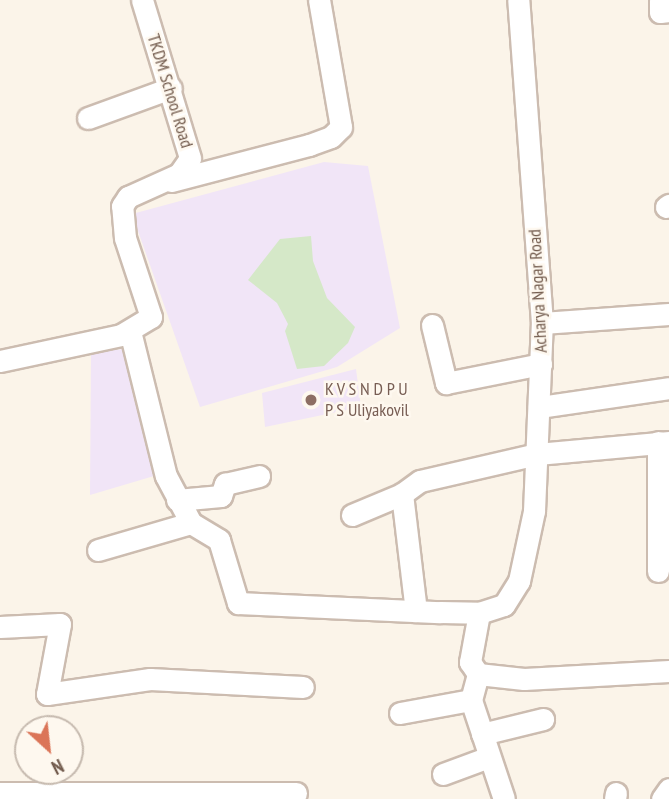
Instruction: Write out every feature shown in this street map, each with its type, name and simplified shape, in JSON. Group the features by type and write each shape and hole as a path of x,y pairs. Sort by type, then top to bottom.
{"street":[{"name":"TKDM School Road","path":"142,0 171,88 190,158 168,182"},
{"path":"0,361 130,331 146,323 151,310 125,238 122,206 128,197 168,182 331,138 341,127 319,0"},
{"name":"Acharya Nagar Road","path":"479,612 504,605 519,581 534,511 542,323 518,0"},
{"path":"660,0 660,12 669,11"},
{"path":"88,118 171,88"},
{"path":"542,323 669,314"},
{"path":"432,324 446,383 541,363"},
{"path":"130,331 166,476 191,523 219,540 238,603 479,612 470,662 478,674 471,700 504,799"},
{"path":"539,407 669,388"},
{"path":"352,515 402,494 420,481 537,454 664,442 658,571"},
{"path":"177,500 221,496 225,484 258,476"},
{"path":"402,494 416,611"},
{"path":"98,550 191,523"},
{"path":"0,627 60,624 47,694 150,679 303,687"},
{"path":"478,674 524,679 669,671"},
{"path":"400,713 471,700"},
{"path":"482,734 543,719"},
{"path":"443,774 489,757"},
{"path":"662,799 669,789"},
{"path":"0,793 296,793"}],"shaded area":[{"path":"324,162 368,166 400,328 337,367 200,407 132,214"},
{"path":"125,349 154,476 90,495 91,352"},
{"name":"K V S N D P U P S Uliyakovil","path":"356,369 361,407 265,427 262,393"}],"green space":[{"path":"311,236 313,261 327,298 355,327 348,343 324,366 297,369 285,331 288,324 277,303 248,280 280,239"}],"place":[{"name":"K V S N D P U P S Uliyakovil","path":"311,400"}]}
